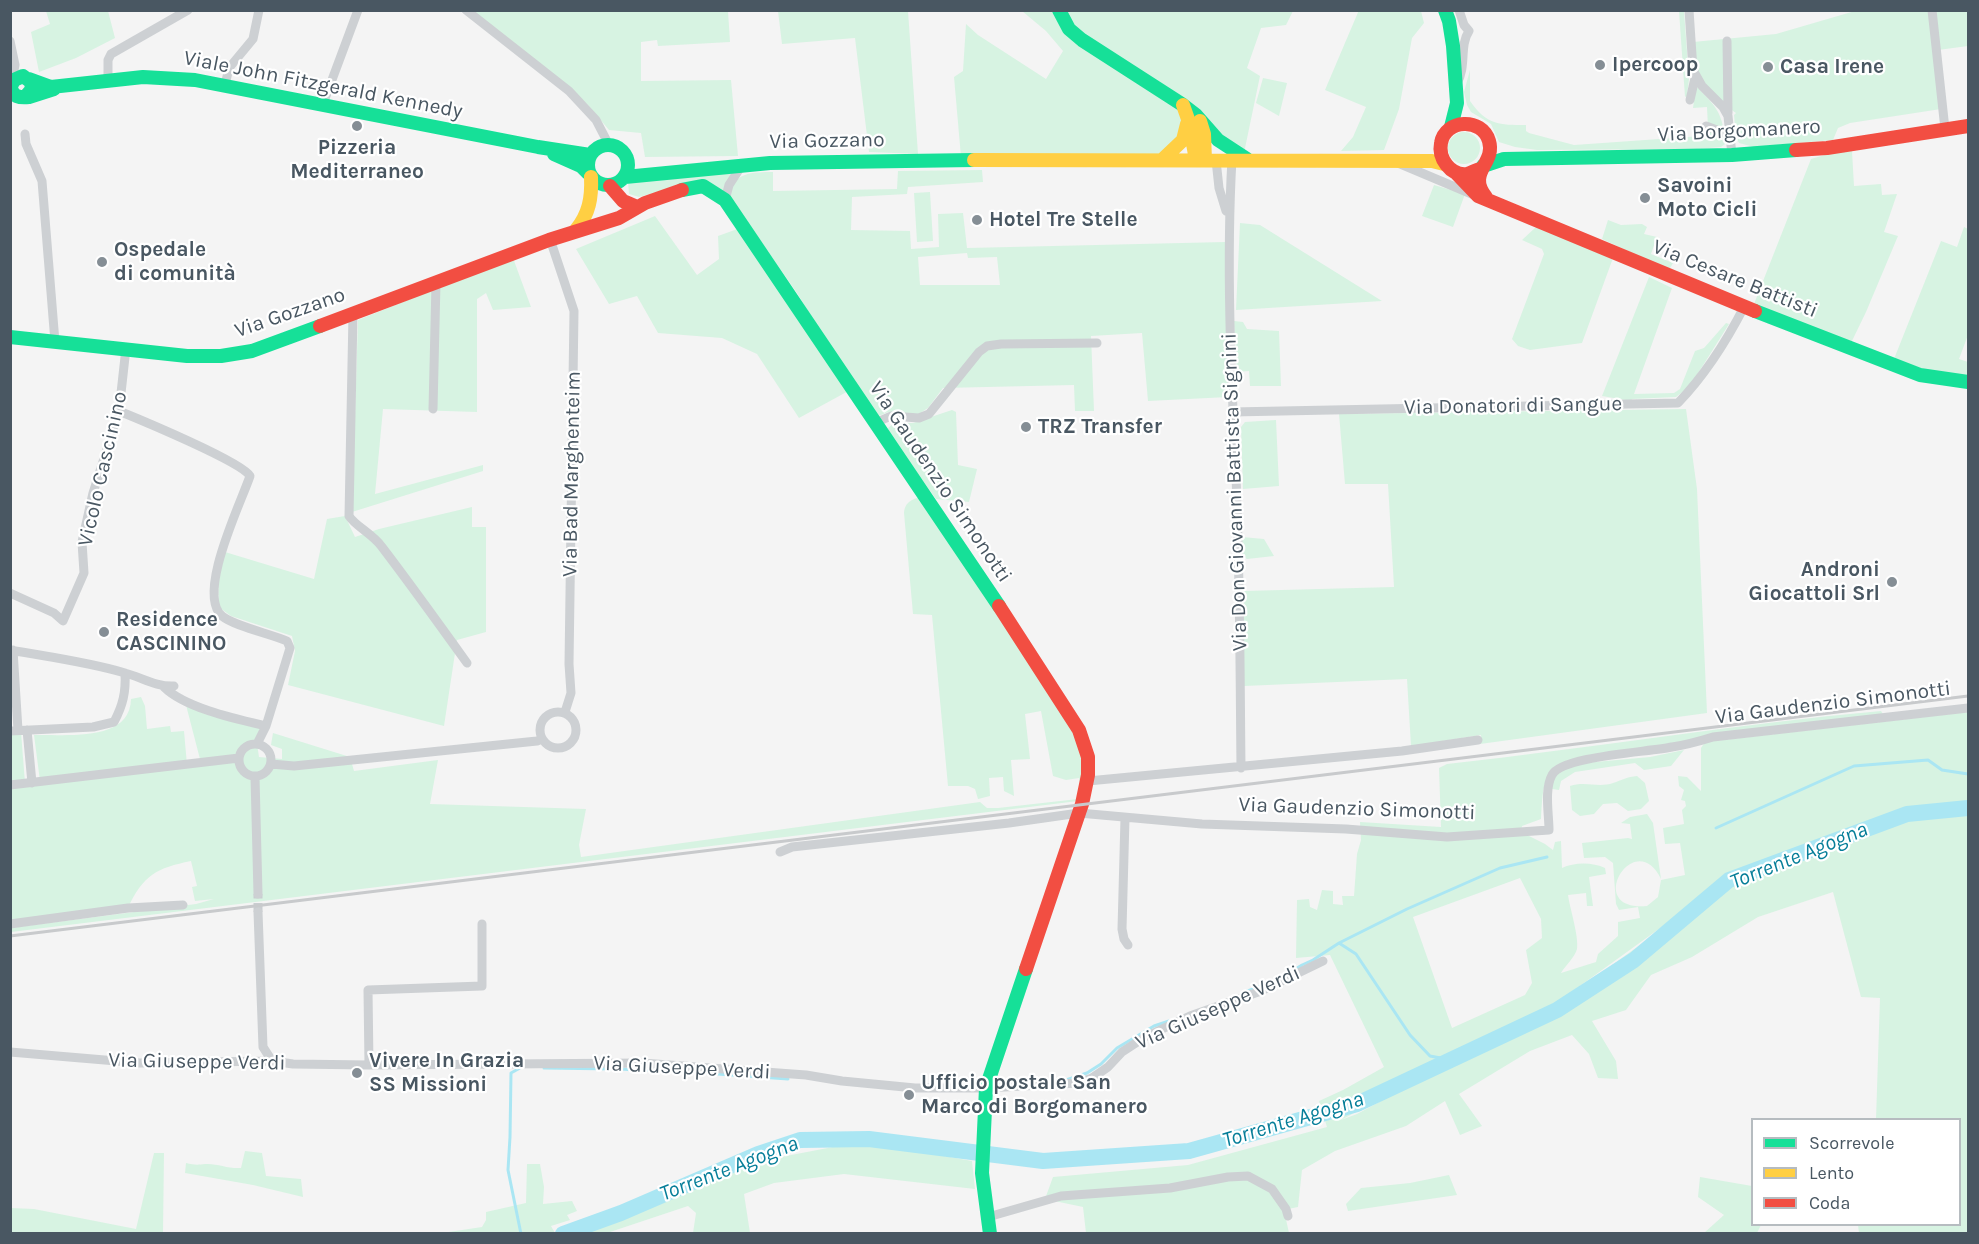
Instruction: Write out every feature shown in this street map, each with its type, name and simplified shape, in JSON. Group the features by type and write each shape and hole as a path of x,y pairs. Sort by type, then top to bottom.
{"street":[{"path":"108,80 108,60 111,54 188,10"},
{"path":"225,85 229,68 253,39 259,10"},
{"path":"323,104 358,10"},
{"path":"466,10 570,91 596,120 609,145 623,152 628,162 586,225 576,230"},
{"path":"1059,10 1069,29 1082,40 1189,114 1218,140 1246,159"},
{"path":"1393,161 1423,152 1441,141 1451,127 1457,103 1453,46 1445,10"},
{"path":"1456,86 1464,68 1465,37 1469,31 1464,25 1459,10"},
{"path":"1689,10 1695,78 1690,100"},
{"path":"1932,10 1945,129"},
{"path":"10,41 15,65 11,83 13,94 18,98 32,89 28,78 15,65"},
{"path":"1727,41 1728,116 1732,155"},
{"name":"Viale John Fitzgerald Kennedy","path":"11,83 17,77 28,78 40,84 62,86"},
{"name":"Viale John Fitzgerald Kennedy","path":"18,98 62,86 143,77 169,77 225,85 538,147 590,155"},
{"path":"1695,78 1723,107 1728,116"},
{"path":"1457,103 1475,126 1485,134 1489,142 1490,152 1477,179 1484,199"},
{"path":"1163,159 1184,140 1189,114"},
{"path":"1189,114 1205,160"},
{"path":"1451,127 1463,124 1475,126"},
{"path":"1706,126 1730,135"},
{"name":"Via Borgomanero","path":"1481,167 1504,159 1732,155 1827,148 1968,126"},
{"path":"25,134 26,144 42,181 55,342"},
{"path":"1441,141 1440,153 1444,164"},
{"name":"Via Borgomanero","path":"1489,142 1497,148 1533,158"},
{"path":"576,230 585,220 591,205 588,161 590,155 598,147 609,145"},
{"name":"Viale John Fitzgerald Kennedy","path":"538,147 581,166 590,175"},
{"path":"1163,159 1432,161 1444,164 1456,173 1468,174 1481,167"},
{"name":"Via Gozzano","path":"614,183 665,172 742,165 1163,159"},
{"name":"Via Don Giovanni Battista Signini","path":"1232,159 1228,216 1239,623 1240,768"},
{"name":"Via Don Giovanni Battista Signini","path":"1205,160 1219,188 1228,216"},
{"name":"Via Cesare Battisti","path":"1393,161 1744,307 1920,375 1968,382"},
{"name":"Via Gozzano","path":"628,162 647,169 665,172"},
{"name":"Via Gozzano","path":"725,200 729,185 742,165"},
{"name":"Via Cesare Battisti","path":"1456,173 1484,199"},
{"path":"590,175 614,183 624,201 641,205"},
{"name":"Via Gozzano","path":"10,337 187,356 221,356 252,351 550,239 619,218 641,205 692,186 703,186 713,192"},
{"name":"Via Gaudenzio Simonotti","path":"713,192 725,200 999,605 1079,730 1088,754 1088,781 1079,813 986,1088 982,1173 990,1233"},
{"name":"Via Bad Marghenteim","path":"550,239 574,311 569,664 571,693 565,712"},
{"path":"433,408 436,283"},
{"name":"Via Donatori di Sangue","path":"1232,412 1678,403 1696,384 1713,360 1744,307"},
{"path":"353,314 349,516 381,545 467,663"},
{"path":"875,423 891,416 918,418 929,414 979,352 987,346 1097,343"},
{"name":"Vicolo Cascinino","path":"10,593 54,613 63,621 84,573 82,542 93,494 119,411 126,348"},
{"path":"119,411 246,470 249,476 223,545 214,594 215,606 221,615 287,641 290,648 266,726 257,744"},
{"path":"32,783 19,730 12,650 80,662 169,686 171,694 185,703 266,726"},
{"path":"19,730 93,727 114,722 126,691 125,673"},
{"name":"Via Gaudenzio Simonotti","path":"1079,813 1202,824 1346,829 1447,837 1549,830 1548,792 1551,776 1557,768 1573,762 1672,748 1713,737 1968,708"},
{"path":"558,711 565,712 574,719 576,737 573,742 562,748 556,748 551,747 542,739 540,726 547,716 558,711"},
{"path":"271,764 294,766 542,739"},
{"path":"1088,781 1402,751 1478,740"},
{"path":"257,744 262,745 270,753 271,764 265,773 255,777 249,776 241,769 239,758 240,753 247,746 257,744"},
{"path":"10,785 239,758"},
{"path":"255,777 258,892"},
{"path":"780,852 792,847 1009,824 1079,813"},
{"path":"1125,818 1122,929 1128,945"},
{"path":"10,924 128,908 183,905"},
{"path":"258,912 263,1047 272,1061"},
{"path":"369,1065 368,990 482,986 482,924"},
{"name":"Via Giuseppe Verdi","path":"10,1053 140,1063 272,1061 293,1064 369,1065 642,1062 806,1075 895,1086 986,1088 1078,1083 1108,1067 1122,1052 1144,1037 1190,1016 1261,991 1323,961"},
{"path":"988,1217 1061,1196 1170,1188 1228,1177 1248,1176 1272,1189 1286,1209 1288,1216"}],"green space":[{"path":"1359,10 1421,11 1424,23 1412,38 1399,109 1384,150 1341,151 1353,137 1366,107 1325,90"},
{"path":"46,11 108,11 115,38 76,58 39,72 31,32 50,24"},
{"path":"469,11 728,11 730,42 658,46 657,40 641,42 641,81 731,80 738,156 645,157 641,133 609,130 588,105"},
{"path":"778,11 908,11 918,154 869,152 855,38 782,44"},
{"path":"1022,11 1055,11 1174,104 1183,116 1182,138 1163,154 961,157 954,77 963,71 966,24 978,35 1046,79 1063,51 1046,31"},
{"path":"1062,11 1293,11 1286,25 1261,28 1247,68 1260,76 1244,153 1078,33"},
{"path":"1679,11 1684,11 1689,79 1685,97"},
{"path":"1855,11 1930,11 1941,109 1850,123 1838,128 1833,140 1754,147 1739,143 1736,137 1734,115 1736,113 1723,104 1697,74 1693,42 1776,34"},
{"path":"1935,11 1968,11 1968,46 1938,50"},
{"path":"1470,70 1470,101 1482,115 1501,124 1526,125 1526,131 1529,133 1574,145 1702,136 1702,129 1708,128 1707,107 1693,108 1696,86 1718,111 1723,125 1725,144 1721,147 1697,149 1537,150 1515,147 1499,142 1491,124 1471,112 1464,92"},
{"path":"1263,78 1287,83 1279,116 1256,103"},
{"path":"1464,132 1475,137 1480,148 1475,159 1464,164 1453,159 1448,148 1453,137"},
{"path":"1852,151 1854,186 1881,184 1882,195 1897,194 1884,232 1898,236 1851,343 1754,304 1811,159"},
{"path":"733,170 722,192 694,182 639,197 629,194 628,182"},
{"path":"982,170 983,182 908,187 907,194 852,197 851,230 910,231 911,249 939,247 938,214 963,213 967,248 1225,242 1228,397 1148,401 1142,333 1091,336 1094,411 1075,411 1074,385 943,388 928,408 917,415 888,412 874,418 797,293 730,197 734,183 744,175 751,173 773,172 773,191 897,189 898,171","holes":["967,253 968,258 997,257 1000,285 920,285 918,257"]},
{"path":"1434,185 1465,194 1453,227 1422,216"},
{"path":"930,192 933,241 917,242 914,193"},
{"path":"655,216 697,275 719,259 718,236 743,227 852,389 799,418 757,354 722,338 658,333 637,296 609,304 576,249"},
{"path":"1608,220 1621,225 1642,224 1647,227 1644,234 1657,237 1651,254 1673,263 1669,270 1602,239"},
{"path":"1240,223 1260,225 1382,301 1236,310"},
{"path":"1536,227 1613,258 1582,343 1530,350 1518,346 1512,339 1544,254 1542,249 1522,240"},
{"path":"1964,227 1968,229 1968,335 1959,359 1968,362 1968,376 1924,369 1894,359 1941,241 1957,247"},
{"path":"513,258 531,307 493,310 486,293 477,299 477,412 383,409 375,494 483,465 483,471 352,512 358,320"},
{"path":"1649,277 1672,288 1634,394 1674,393 1680,389 1695,351 1704,348 1726,323 1729,324 1690,386 1676,397 1632,399 1631,401 1602,396"},
{"path":"1234,321 1243,322 1247,329 1279,331 1281,386 1250,386 1249,371 1236,372"},
{"path":"1686,409 1697,489 1707,713 1480,744 1481,735 1411,746 1407,679 1244,686 1244,591 1394,587 1388,484 1345,484 1339,414"},
{"path":"952,410 956,412 958,465 977,469 969,502 936,499 890,435 888,428 894,423 913,423"},
{"path":"1276,420 1279,486 1243,489 1241,427 1245,422"},
{"path":"924,496 1085,741 1081,790 1079,778 1066,780 1053,776 1041,711 1025,714 1030,759 1011,760 1014,796 1004,791 1003,777 989,778 990,796 978,799 975,789 968,786 948,786 932,615 913,614 904,513 908,503"},
{"path":"472,507 472,527 486,527 486,632 457,640 444,726 288,685 295,651 292,636 231,616 220,608 219,580 225,552 314,579 327,519 345,516 355,537"},
{"path":"1242,537 1264,539 1274,556 1247,559 1243,556"},
{"path":"141,697 145,706 147,729 170,726 171,732 184,731 187,765 201,763 186,705 266,726 257,744 259,757 282,759 282,749 271,745 273,733 350,757 354,771 438,760 430,804 586,809 579,845 581,857 980,802 987,808 998,808 1078,799 1078,801 11,932 10,928 196,904 214,899 195,901 192,887 197,886 191,861 160,870 152,875 139,888 128,908 11,924 11,733 21,732 25,783 40,781 34,735 78,735 108,729 120,723 128,713 131,699"},
{"path":"1881,711 1883,714 1573,759 1555,768 1549,774 1546,782 1541,819 1522,826 1521,832 1553,850 1555,842 1561,841 1562,868 1589,864 1605,868 1606,874 1589,877 1593,906 1587,906 1586,893 1568,895 1576,930 1577,949 1561,973 1596,962 1598,954 1618,936 1618,922 1640,918 1638,907 1619,910 1616,904 1613,863 1605,857 1584,858 1582,843 1632,839 1630,824 1621,823 1630,817 1647,814 1653,823 1661,879 1650,865 1639,861 1628,865 1620,874 1616,886 1618,897 1628,904 1647,906 1658,897 1661,880 1685,875 1680,843 1665,844 1663,828 1684,824 1682,810 1686,806 1685,801 1681,800 1684,790 1679,786 1678,776 1687,777 1701,791 1701,748 1705,742 1968,712 1968,807 1907,813 1728,879 1548,1009 1341,1120 1357,1114 1548,1011 1729,881 1908,814 1968,809 1968,1233 1859,1233 1858,1226 1961,1226 1961,1118 1876,1118 1880,998 1861,997 1833,892 1758,917 1692,957 1651,975 1626,1010 1592,1021 1616,1061 1618,1079 1598,1078 1589,1054 1572,1035 1530,1051 1459,1094 1482,1126 1460,1135 1445,1101 1406,1126 1335,1151 1302,1170 1298,1207 1288,1209 1285,1215 1289,1233 1086,1233 1083,1207 1045,1199 1053,1177 1188,1165 1327,1127 1319,1101 1384,1067 1330,955 1296,958 1297,900 1309,899 1310,907 1317,910 1322,890 1333,891 1333,904 1343,905 1342,896 1354,896 1357,854 1361,840 1360,822 1441,827 1439,768 1447,764 1718,729","holes":["1520,878 1541,919 1542,938 1526,950 1532,983 1525,995 1452,1028 1413,917"]},
{"path":"1684,750 1671,766 1644,770 1635,763 1575,772 1561,781 1559,790 1552,789 1554,776 1573,764 1650,757"},
{"path":"1637,776 1645,783 1649,801 1641,809 1628,811 1617,803 1603,804 1594,814 1580,816 1572,810 1570,786 1602,785"},
{"path":"883,1145 972,1161 975,1189 844,1174 774,1183 744,1194 750,1233 693,1233 696,1213 688,1206 607,1233 579,1233 675,1198 755,1162 838,1146"},
{"path":"245,1151 262,1153 266,1176 301,1179 303,1197 185,1173 186,1163 241,1168"},
{"path":"154,1153 164,1153 163,1233 11,1233 11,1208 34,1209 136,1229"},
{"path":"527,1164 540,1164 544,1187 543,1204 572,1201 577,1211 567,1215 570,1220 551,1226 555,1233 442,1233 482,1227 486,1220 486,1212 526,1203"},
{"path":"1449,1175 1457,1195 1348,1211 1346,1204 1361,1188 1410,1183"},
{"path":"1700,1177 1751,1186 1751,1226 1760,1226 1757,1233 1704,1233 1724,1215 1698,1197"}],"waterway":[{"path":"1716,828 1854,766 1928,760 1942,770 1968,774"},
{"name":"Torrente Agogna","path":"563,1234 621,1213 758,1154 800,1140 869,1139 1043,1161 1189,1151 1357,1104 1557,1010 1634,960 1729,880 1907,814 1968,808"},
{"path":"1289,973 1339,943 1407,909 1500,868 1547,857"},
{"path":"1339,943 1356,954 1410,1035 1430,1056 1451,1060"},
{"path":"1242,993 1267,984"},
{"path":"1066,1080 1087,1073 1101,1064 1117,1048 1154,1026 1169,1021"},
{"path":"520,1068 511,1073 508,1170 521,1234"},
{"path":"544,1068 615,1069"},
{"path":"622,1069 633,1070"},
{"path":"646,1070 663,1071"},
{"path":"703,1073 788,1079"}],"tunnel":[{"path":"258,894 258,912"}],"railway":[{"path":"10,936 1968,696"}],"traffic: fast":[{"path":"1059,10 1069,29 1082,40 1183,105 1196,115 1218,140 1247,159"},
{"path":"1445,10 1453,46 1457,103 1451,127"},
{"path":"25,97 32,89 31,82 23,76 14,80 11,86 11,90 17,96 22,97 29,97 54,89"},
{"path":"29,79 51,87 143,77 195,80 538,147 590,155"},
{"path":"608,145 616,146 622,151 627,157 628,165 627,173 622,179 616,184 608,185 600,184 594,179 589,173 588,165 589,157 594,151 600,146 608,145"},
{"path":"1483,166 1504,159 1732,155 1796,150"},
{"path":"554,154 581,166 588,173"},
{"path":"625,177 770,163 974,160"},
{"path":"682,190 703,186 725,200 999,606"},
{"path":"1755,311 1920,375 1968,382"},
{"path":"10,337 187,356 221,356 252,351 320,326"},
{"path":"990,1234 982,1173 986,1088 1026,969"}],"traffic: slow":[{"path":"1183,105 1189,122 1196,160"},
{"path":"1200,121 1204,134 1205,160"},
{"path":"1163,159 1183,140 1187,124"},
{"path":"974,160 1432,161 1444,164"},
{"path":"576,230 589,205 591,177"}],"traffic: jam":[{"path":"1480,169 1461,174 1446,165 1441,154 1441,143 1449,129 1464,124 1472,125 1485,133 1490,149 1479,181 1486,197"},
{"path":"1796,150 1827,148 1968,126"},
{"path":"1456,173 1478,196 1755,311"},
{"path":"610,186 623,201 637,207"},
{"path":"320,326 549,240 619,218 645,203 682,190"},
{"path":"999,606 1079,730 1088,757 1088,775 1082,804 1026,969"}],"place":[{"name":"Ipercoop","path":"1600,65"},
{"name":"Casa Irene","path":"1768,67"},
{"name":"Pizzeria Mediterraneo","path":"357,126"},
{"name":"Savoini Moto Cicli","path":"1645,198"},
{"name":"Hotel Tre Stelle","path":"977,220"},
{"name":"Ospedale di comunità","path":"102,262"},
{"name":"TRZ Transfer","path":"1026,427"},
{"name":"Androni Giocattoli Srl","path":"1892,582"},
{"name":"Residence CASCININO","path":"104,632"},
{"name":"Vivere In Grazia SS Missioni","path":"357,1073"},
{"name":"Ufficio postale San Marco di Borgomanero","path":"909,1095"}]}
